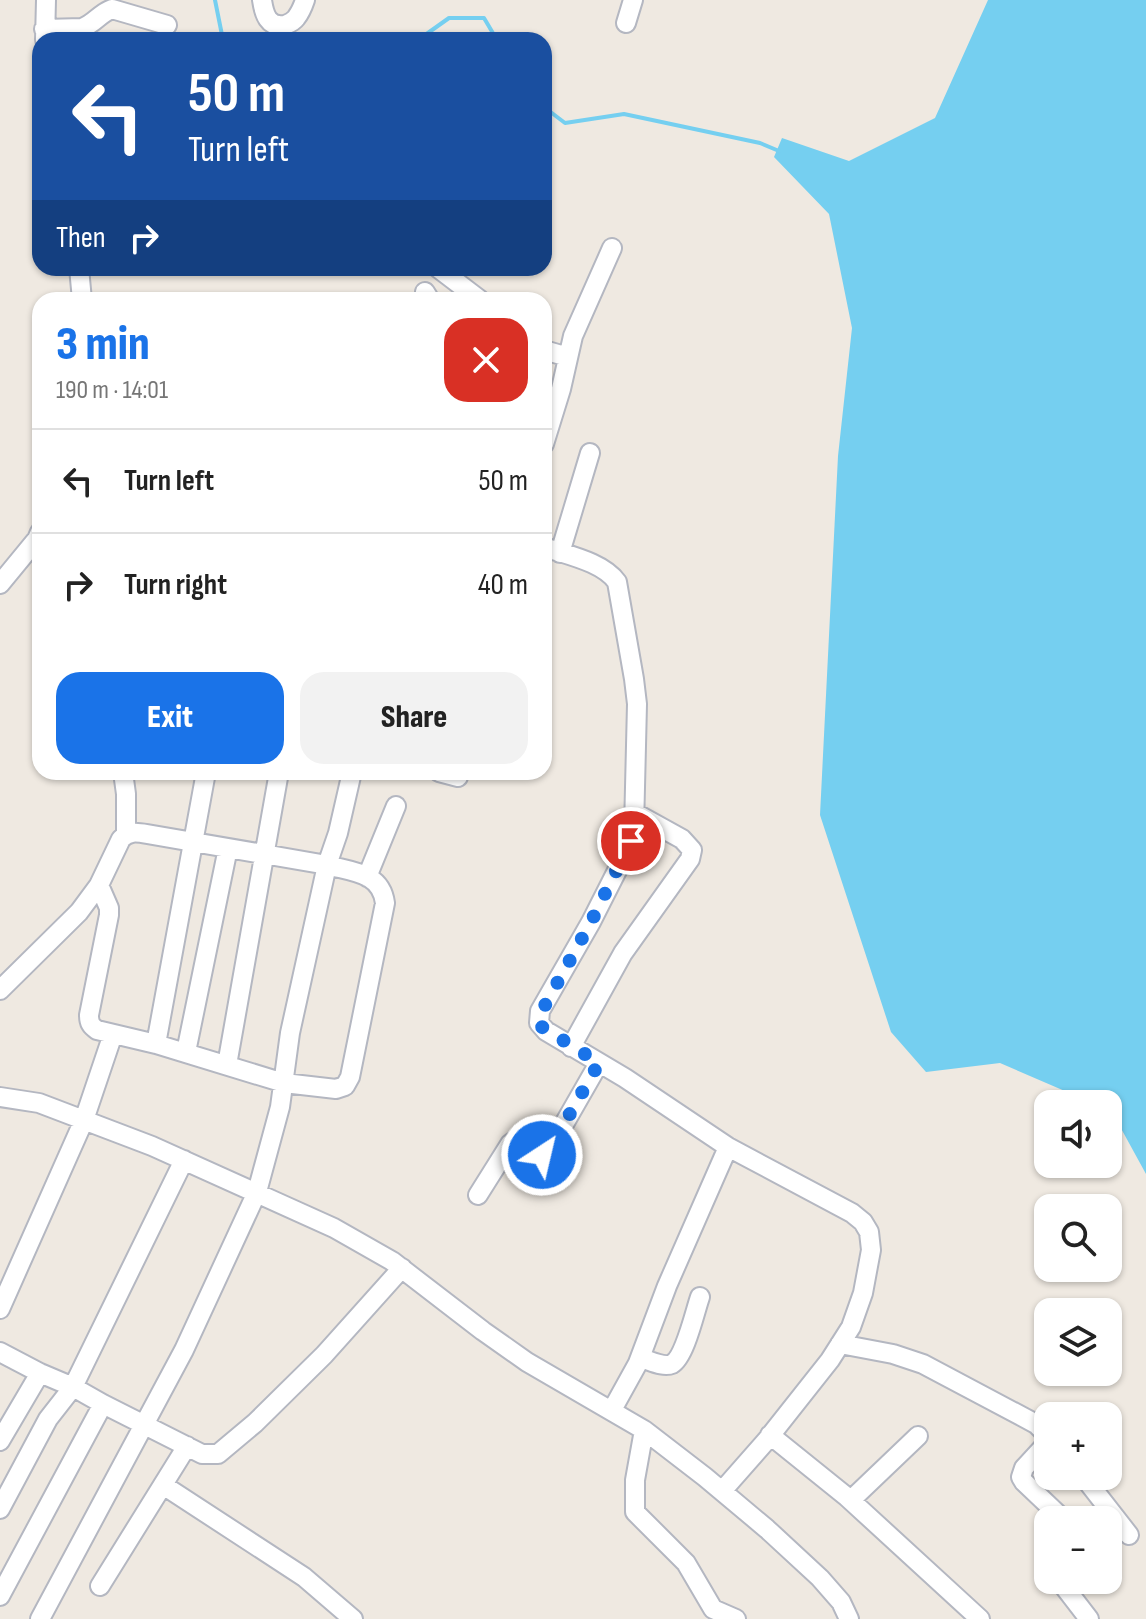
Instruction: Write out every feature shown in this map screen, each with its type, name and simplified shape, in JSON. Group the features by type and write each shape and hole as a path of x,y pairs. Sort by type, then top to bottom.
{"street":[{"path":"44,32 46,0"},
{"path":"262,0 266,18 278,25 295,20 305,0"},
{"path":"626,23 633,0"},
{"path":"57,32 87,26 112,9 167,25"},
{"path":"552,402 579,321 612,248"},
{"path":"448,276 470,292"},
{"path":"552,352 568,357"},
{"path":"590,453 552,550 602,568 612,574 617,582 637,704 635,813 627,851 538,1018 542,1027 571,1047 625,1078 728,1147 852,1213 869,1232 869,1267 851,1327 770,1435 722,1491"},
{"path":"0,584 32,546"},
{"path":"124,780 126,834"},
{"path":"156,1044 205,780"},
{"path":"227,1065 277,780"},
{"path":"40,1619 184,1350 257,1192 280,1107 290,1033 327,865 350,780"},
{"path":"367,877 396,806"},
{"path":"571,1047 623,953 690,859 692,850 682,839 635,813"},
{"path":"0,990 79,912 99,885 126,834 147,834 327,865 367,877 380,885 385,903 350,1077 345,1086 336,1089 284,1083 93,1027 89,1020 109,915 99,885"},
{"path":"186,1052 228,848"},
{"path":"0,1309 84,1120 113,1034"},
{"path":"478,1195 514,1141 539,1154 548,1152 599,1063"},
{"path":"0,1097 39,1103 184,1160 334,1228 402,1268 527,1362 644,1430 722,1491 820,1578 841,1602 849,1619"},
{"path":"612,1410 640,1358 667,1286 728,1147"},
{"path":"0,1509 48,1419 73,1387 184,1160"},
{"path":"0,1352 202,1454 218,1454 324,1355 402,1268"},
{"path":"640,1358 667,1365 677,1359 700,1297"},
{"path":"840,1344 893,1354 923,1364 1034,1423"},
{"path":"0,1441 40,1373"},
{"path":"0,1596 103,1404"},
{"path":"644,1430 635,1480 635,1512 686,1563 713,1609 736,1619"},
{"path":"770,1435 851,1500 980,1619"},
{"path":"851,1500 918,1436"},
{"path":"100,1586 187,1446"},
{"path":"1034,1457 1024,1468 1021,1477 1049,1506"},
{"path":"163,1485 304,1577 353,1619"},
{"path":"1094,1490 1129,1535"},
{"path":"1070,1594 1089,1619"}],"water":[{"path":"988,0 1146,0 1146,1174 1122,1130 1122,1090 1063,1090 1000,1063 926,1072 891,1032 820,815 838,456 852,328 829,214 774,157 782,138 849,161 935,118"}],"waterway":[{"path":"215,0 221,32"},
{"path":"429,32 449,18 484,18 492,32"},
{"path":"552,113 565,123 624,114 760,143 779,151"}],"route":[{"path":"542,1155 548,1152 599,1063 542,1027 538,1018 631,841"}]}
